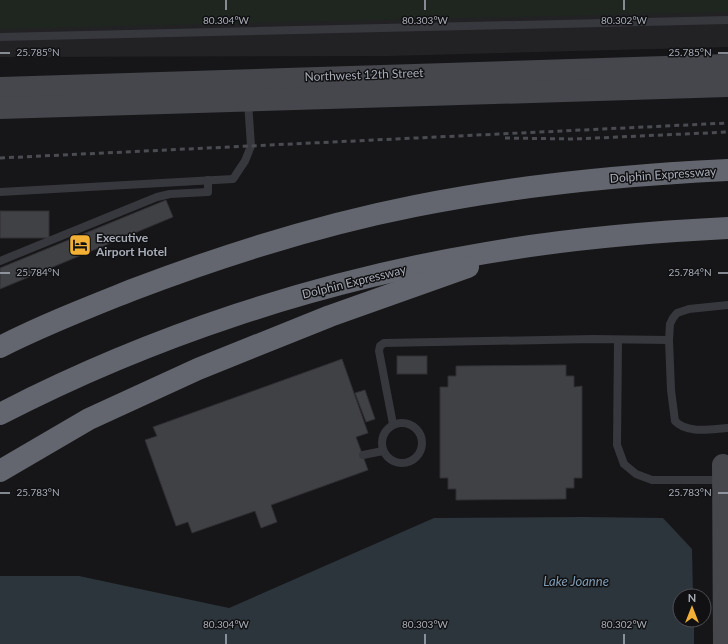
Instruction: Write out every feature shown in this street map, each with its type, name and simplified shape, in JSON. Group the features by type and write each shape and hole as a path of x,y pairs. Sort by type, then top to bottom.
{"highway":[{"name":"Dolphin Expressway","path":"0,347 39,327 159,280 240,251 323,227 414,206 486,193 597,179 728,170"},
{"name":"Dolphin Expressway","path":"0,414 75,378 128,355 257,309 377,275 454,258 526,246 621,235 728,228"},
{"path":"0,471 89,419 198,369 330,316 526,246"},
{"path":"0,334 39,327"}],"main road":[{"name":"Northwest 12th Street","path":"0,108 247,90 728,65"},
{"name":"Northwest 12th Street","path":"0,88 247,90 728,86"},
{"path":"723,472 724,644"}],"lane":[{"path":"0,37 728,20"},
{"path":"0,192 233,179 245,161 251,146 247,90"},
{"path":"0,261 157,197 170,194 208,192 208,180"},
{"path":"728,305 689,309 677,313 670,324 669,340 671,390 675,421 684,428 728,428"},
{"path":"618,340 617,445 624,464 636,474 652,480 723,472"},
{"path":"393,424 379,351 380,346 384,343 669,340"},
{"path":"406,423 413,425 421,436 422,449 413,460 400,463 388,458 383,451 382,440 384,433 393,424 406,423"},
{"path":"363,455 383,451"}],"shaded area":[{"path":"0,0 728,0 728,47 389,56 0,57"},
{"path":"0,0 728,0 728,12 0,29"}],"water":[{"name":"Lake Joanne","path":"434,518 663,518 692,549 693,588 672,588 672,628 694,628 694,644 0,644 0,576 79,576 229,608"}],"building":[{"name":"Executive Airport Hotel","path":"166,200 173,217 0,289 0,268"},
{"path":"0,211 49,211 49,238 0,238"},
{"path":"397,356 427,356 427,374 397,374"},
{"path":"342,359 368,433 356,437 368,470 271,505 277,522 261,528 255,511 192,533 188,522 176,526 145,440 157,436 153,427"},
{"path":"566,365 566,376 574,376 574,387 582,386 582,478 574,478 574,488 566,488 566,499 456,500 456,489 448,489 448,478 440,478 440,387 448,387 448,376 456,376 456,366"},
{"path":"365,390 375,419 366,422 355,393"}],"railway":[{"path":"0,158 728,123"},
{"path":"505,138 574,139 728,132"}],"place":[{"name":"Executive Airport Hotel","path":"80,245"}]}
